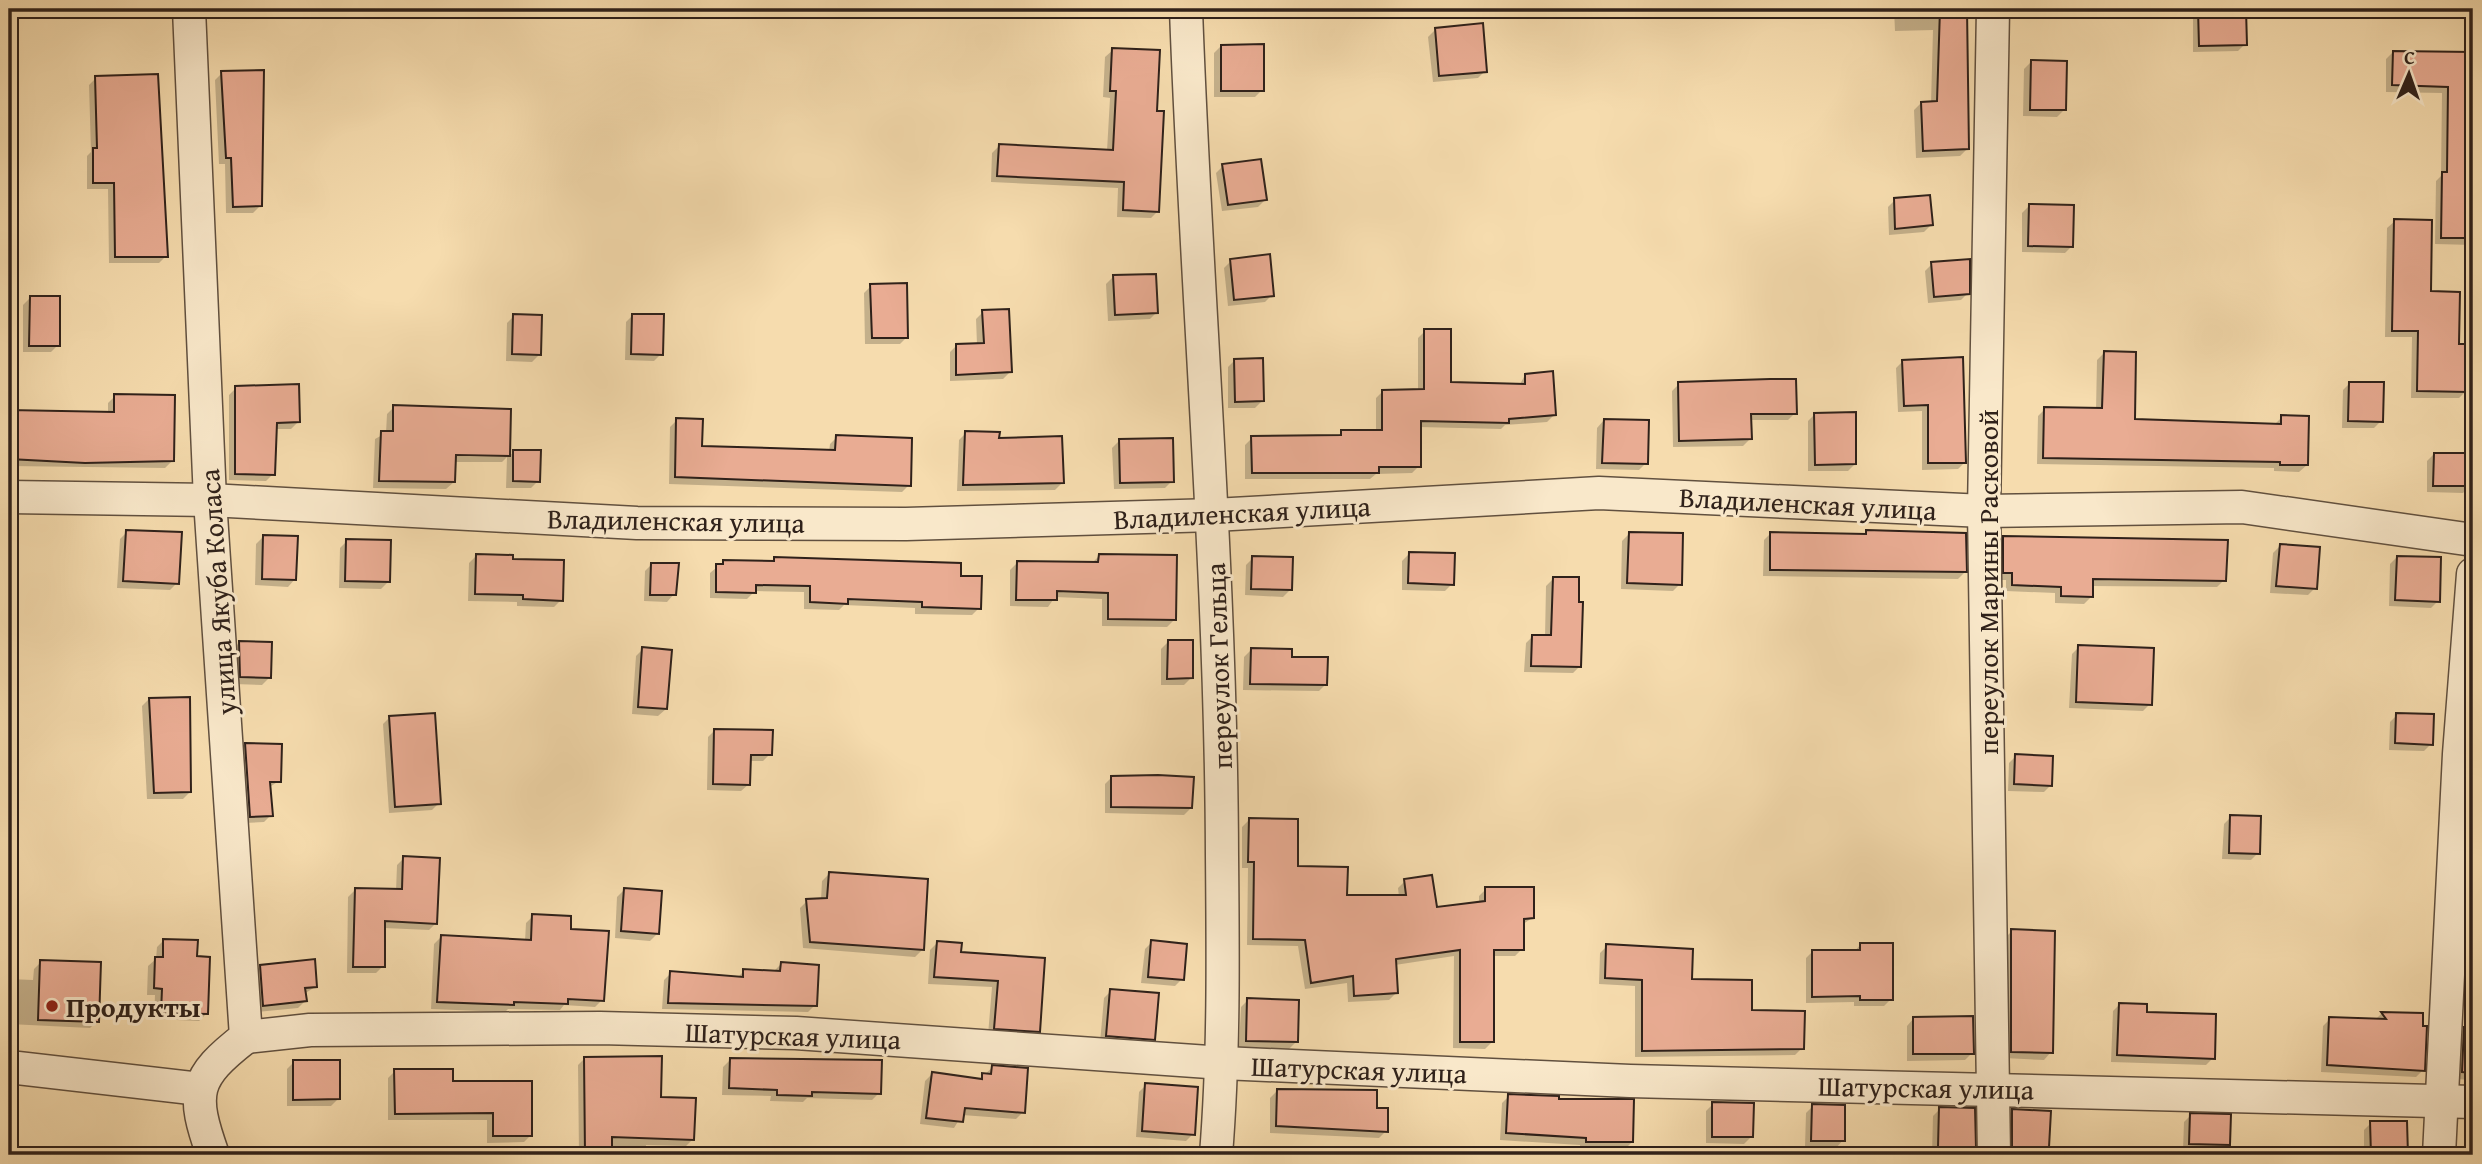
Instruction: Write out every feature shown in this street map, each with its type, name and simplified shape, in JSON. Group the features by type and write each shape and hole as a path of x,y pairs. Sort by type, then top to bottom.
{"street":[{"name":"улица Якуба Коласа","path":"189,9 210,500 246,1037"},
{"name":"переулок Гельца","path":"1186,9 1214,515 1222,754 1223,1063 1216,1155"},
{"name":"переулок Марины Расковой","path":"1993,9 1984,511 1994,1155"},
{"name":"Владиленская улица","path":"9,497 210,500 636,523 906,524 1214,515 1599,493 1984,511 2242,507 2473,540"},
{"path":"2438,1155 2458,1101 2459,754 2473,574"},
{"name":"Шатурская улица","path":"246,1037 323,1030 600,1028 796,1033 1223,1063 1630,1081 2458,1101"},
{"path":"213,1155 201,1120 200,1089 215,1061 246,1037"},
{"path":"9,1067 200,1089"}],"building":[{"path":"1940,9 1967,9 1969,149 1923,151 1921,102 1937,101"},
{"path":"2198,9 2246,9 2247,45 2199,46"},
{"path":"1483,23 1487,72 1439,76 1435,28"},
{"path":"1264,44 1264,91 1221,91 1221,45"},
{"path":"1112,48 1160,50 1157,111 1164,111 1159,212 1123,210 1124,182 997,176 999,144 1113,150 1116,91 1110,91"},
{"path":"2393,51 2473,52 2473,238 2441,238 2442,172 2447,172 2448,87 2392,85"},
{"path":"2031,60 2067,61 2066,110 2030,110"},
{"path":"264,70 262,206 233,207 231,158 226,158 221,71"},
{"path":"158,74 168,257 115,257 114,183 93,183 93,148 97,148 95,76"},
{"path":"1261,159 1267,200 1228,205 1222,164"},
{"path":"1930,195 1933,225 1895,229 1894,198"},
{"path":"2029,204 2074,205 2073,247 2028,246"},
{"path":"2394,219 2432,220 2431,291 2460,292 2459,344 2469,344 2468,392 2417,391 2418,331 2392,331"},
{"path":"1270,254 1274,296 1234,300 1230,259"},
{"path":"1970,259 1970,294 1934,297 1931,262"},
{"path":"1156,274 1158,313 1115,315 1113,275"},
{"path":"907,283 908,338 872,338 870,284"},
{"path":"30,296 60,296 60,346 29,346"},
{"path":"1009,309 1012,372 956,375 956,344 984,343 982,310"},
{"path":"513,314 542,315 541,355 512,354"},
{"path":"632,314 664,314 663,355 631,354"},
{"path":"1424,329 1451,329 1451,382 1525,384 1525,374 1553,371 1556,415 1509,419 1509,423 1421,421 1421,467 1379,467 1379,473 1252,473 1251,436 1341,435 1341,430 1382,430 1382,390 1424,389"},
{"path":"2104,351 2136,352 2135,419 2281,424 2281,415 2309,416 2308,465 2280,465 2280,462 2043,458 2044,407 2102,408"},
{"path":"1963,357 1966,463 1928,463 1928,405 1904,406 1902,360"},
{"path":"1263,358 1264,401 1235,402 1234,359"},
{"path":"1796,379 1797,414 1751,414 1752,439 1679,441 1678,382"},
{"path":"2349,382 2384,382 2383,422 2348,421"},
{"path":"299,384 300,422 277,423 275,475 235,474 235,386"},
{"path":"114,394 175,395 174,461 85,463 9,459 9,410 114,412"},
{"path":"393,405 511,409 510,456 456,455 455,482 379,481 381,431 393,431"},
{"path":"1856,412 1856,464 1815,465 1814,413"},
{"path":"676,418 703,419 702,446 835,450 836,435 912,438 911,486 675,477"},
{"path":"1604,419 1649,420 1648,464 1602,463"},
{"path":"965,431 1000,432 999,438 1062,436 1064,483 963,485"},
{"path":"1173,438 1174,482 1120,483 1119,439"},
{"path":"513,450 541,450 540,482 513,481"},
{"path":"2434,453 2472,453 2472,486 2433,486"},
{"path":"126,530 182,532 179,584 123,581"},
{"path":"1866,530 1966,533 1967,572 1770,570 1770,532 1866,534"},
{"path":"1629,532 1683,533 1682,585 1627,583"},
{"path":"263,535 298,536 296,580 262,579"},
{"path":"2003,536 2228,540 2226,581 2093,579 2093,597 2061,596 2061,587 2012,585 2012,573 2003,573"},
{"path":"346,539 391,540 390,582 345,581"},
{"path":"2280,544 2320,547 2317,589 2276,586"},
{"path":"1409,552 1455,553 1454,585 1408,583"},
{"path":"476,554 513,555 513,559 564,560 563,601 523,599 523,595 475,594"},
{"path":"1099,554 1177,555 1176,620 1108,619 1108,593 1057,591 1057,600 1016,600 1017,561 1098,562"},
{"path":"1252,556 1293,557 1292,590 1251,589"},
{"path":"2397,556 2441,557 2440,602 2395,600"},
{"path":"774,557 961,563 961,576 982,576 981,609 922,607 922,602 848,599 848,604 810,602 810,586 756,585 756,593 716,592 716,564 723,564 723,560 774,561"},
{"path":"651,563 679,563 676,595 650,595"},
{"path":"1553,577 1579,577 1579,602 1583,602 1581,667 1531,666 1532,635 1551,635"},
{"path":"1168,640 1193,640 1193,678 1167,679"},
{"path":"239,641 272,642 271,678 240,677"},
{"path":"2078,645 2154,648 2152,705 2076,702"},
{"path":"642,647 672,650 667,709 638,707"},
{"path":"1251,648 1292,649 1292,657 1328,657 1327,685 1250,684"},
{"path":"190,697 191,792 154,793 149,698"},
{"path":"435,713 441,804 395,807 389,716"},
{"path":"2396,713 2434,714 2433,745 2395,743"},
{"path":"714,729 773,730 772,755 751,755 750,785 713,784"},
{"path":"245,743 282,744 281,782 270,782 273,816 250,817"},
{"path":"2015,754 2053,756 2052,786 2014,784"},
{"path":"1111,776 1194,777 1192,808 1111,807"},
{"path":"2230,815 2261,816 2260,854 2229,853"},
{"path":"1249,818 1298,819 1298,866 1348,867 1347,895 1406,895 1404,879 1432,875 1437,907 1485,901 1485,887 1534,887 1534,918 1524,919 1524,950 1494,950 1494,1042 1460,1042 1460,950 1396,959 1398,993 1354,996 1353,976 1311,983 1305,940 1253,939 1254,862 1248,862"},
{"path":"403,856 440,858 437,924 385,921 385,967 353,967 355,888 402,889"},
{"path":"829,872 928,879 924,950 810,942 806,899 827,898"},
{"path":"624,888 662,891 659,934 621,931"},
{"path":"532,914 571,916 571,929 609,931 604,1001 568,999 568,1004 514,1002 514,1005 437,1002 441,935 531,940"},
{"path":"2011,929 2055,931 2053,1053 2011,1052"},
{"path":"163,939 198,940 197,956 210,957 208,1014 161,1013 162,989 154,988 155,957 163,957"},
{"path":"1151,940 1187,944 1184,980 1148,977"},
{"path":"937,941 962,943 961,952 1045,958 1040,1032 994,1029 998,981 934,977"},
{"path":"1860,943 1893,943 1893,1000 1860,1000 1860,996 1812,997 1812,950 1860,950"},
{"path":"1606,944 1693,949 1692,979 1752,980 1752,1010 1805,1011 1804,1049 1642,1051 1642,980 1605,978"},
{"path":"315,959 317,987 305,988 307,1001 263,1006 260,965"},
{"path":"40,960 101,962 99,1022 38,1020"},
{"path":"781,962 819,965 817,1006 668,1003 670,971 743,977 743,969 780,971"},
{"path":"1110,989 1159,993 1155,1040 1106,1036"},
{"path":"1247,998 1299,1000 1298,1042 1246,1041"},
{"path":"2119,1003 2147,1004 2147,1012 2216,1014 2215,1059 2117,1055"},
{"path":"2381,1012 2423,1013 2423,1026 2427,1026 2425,1071 2327,1065 2329,1017 2386,1019"},
{"path":"1973,1016 1974,1054 1913,1054 1913,1017"},
{"path":"2464,1027 2473,1028 2473,1073 2462,1072"},
{"path":"662,1056 661,1097 696,1098 694,1140 612,1137 612,1153 585,1154 584,1057"},
{"path":"730,1058 882,1060 881,1094 812,1092 812,1096 777,1095 777,1090 729,1088"},
{"path":"293,1060 340,1060 340,1099 293,1100"},
{"path":"992,1065 1028,1068 1025,1113 965,1108 963,1122 926,1118 932,1072 982,1079 982,1073 991,1074"},
{"path":"394,1069 453,1069 453,1081 532,1081 532,1136 493,1136 493,1113 395,1114"},
{"path":"1145,1083 1198,1087 1195,1135 1142,1131"},
{"path":"1277,1089 1377,1090 1377,1108 1388,1108 1388,1132 1276,1126"},
{"path":"1508,1094 1559,1096 1559,1099 1634,1099 1633,1142 1586,1142 1586,1138 1506,1133"},
{"path":"1712,1102 1754,1103 1753,1137 1712,1137"},
{"path":"1812,1104 1845,1105 1845,1141 1811,1141"},
{"path":"1939,1107 1975,1108 1976,1148 1938,1147"},
{"path":"2012,1109 2051,1111 2049,1147 2040,1151 2012,1150"},
{"path":"2190,1113 2231,1114 2230,1145 2189,1144"},
{"path":"2370,1121 2407,1121 2408,1155 2371,1155"}],"place":[{"name":"Продукты","path":"52,1006"}]}
